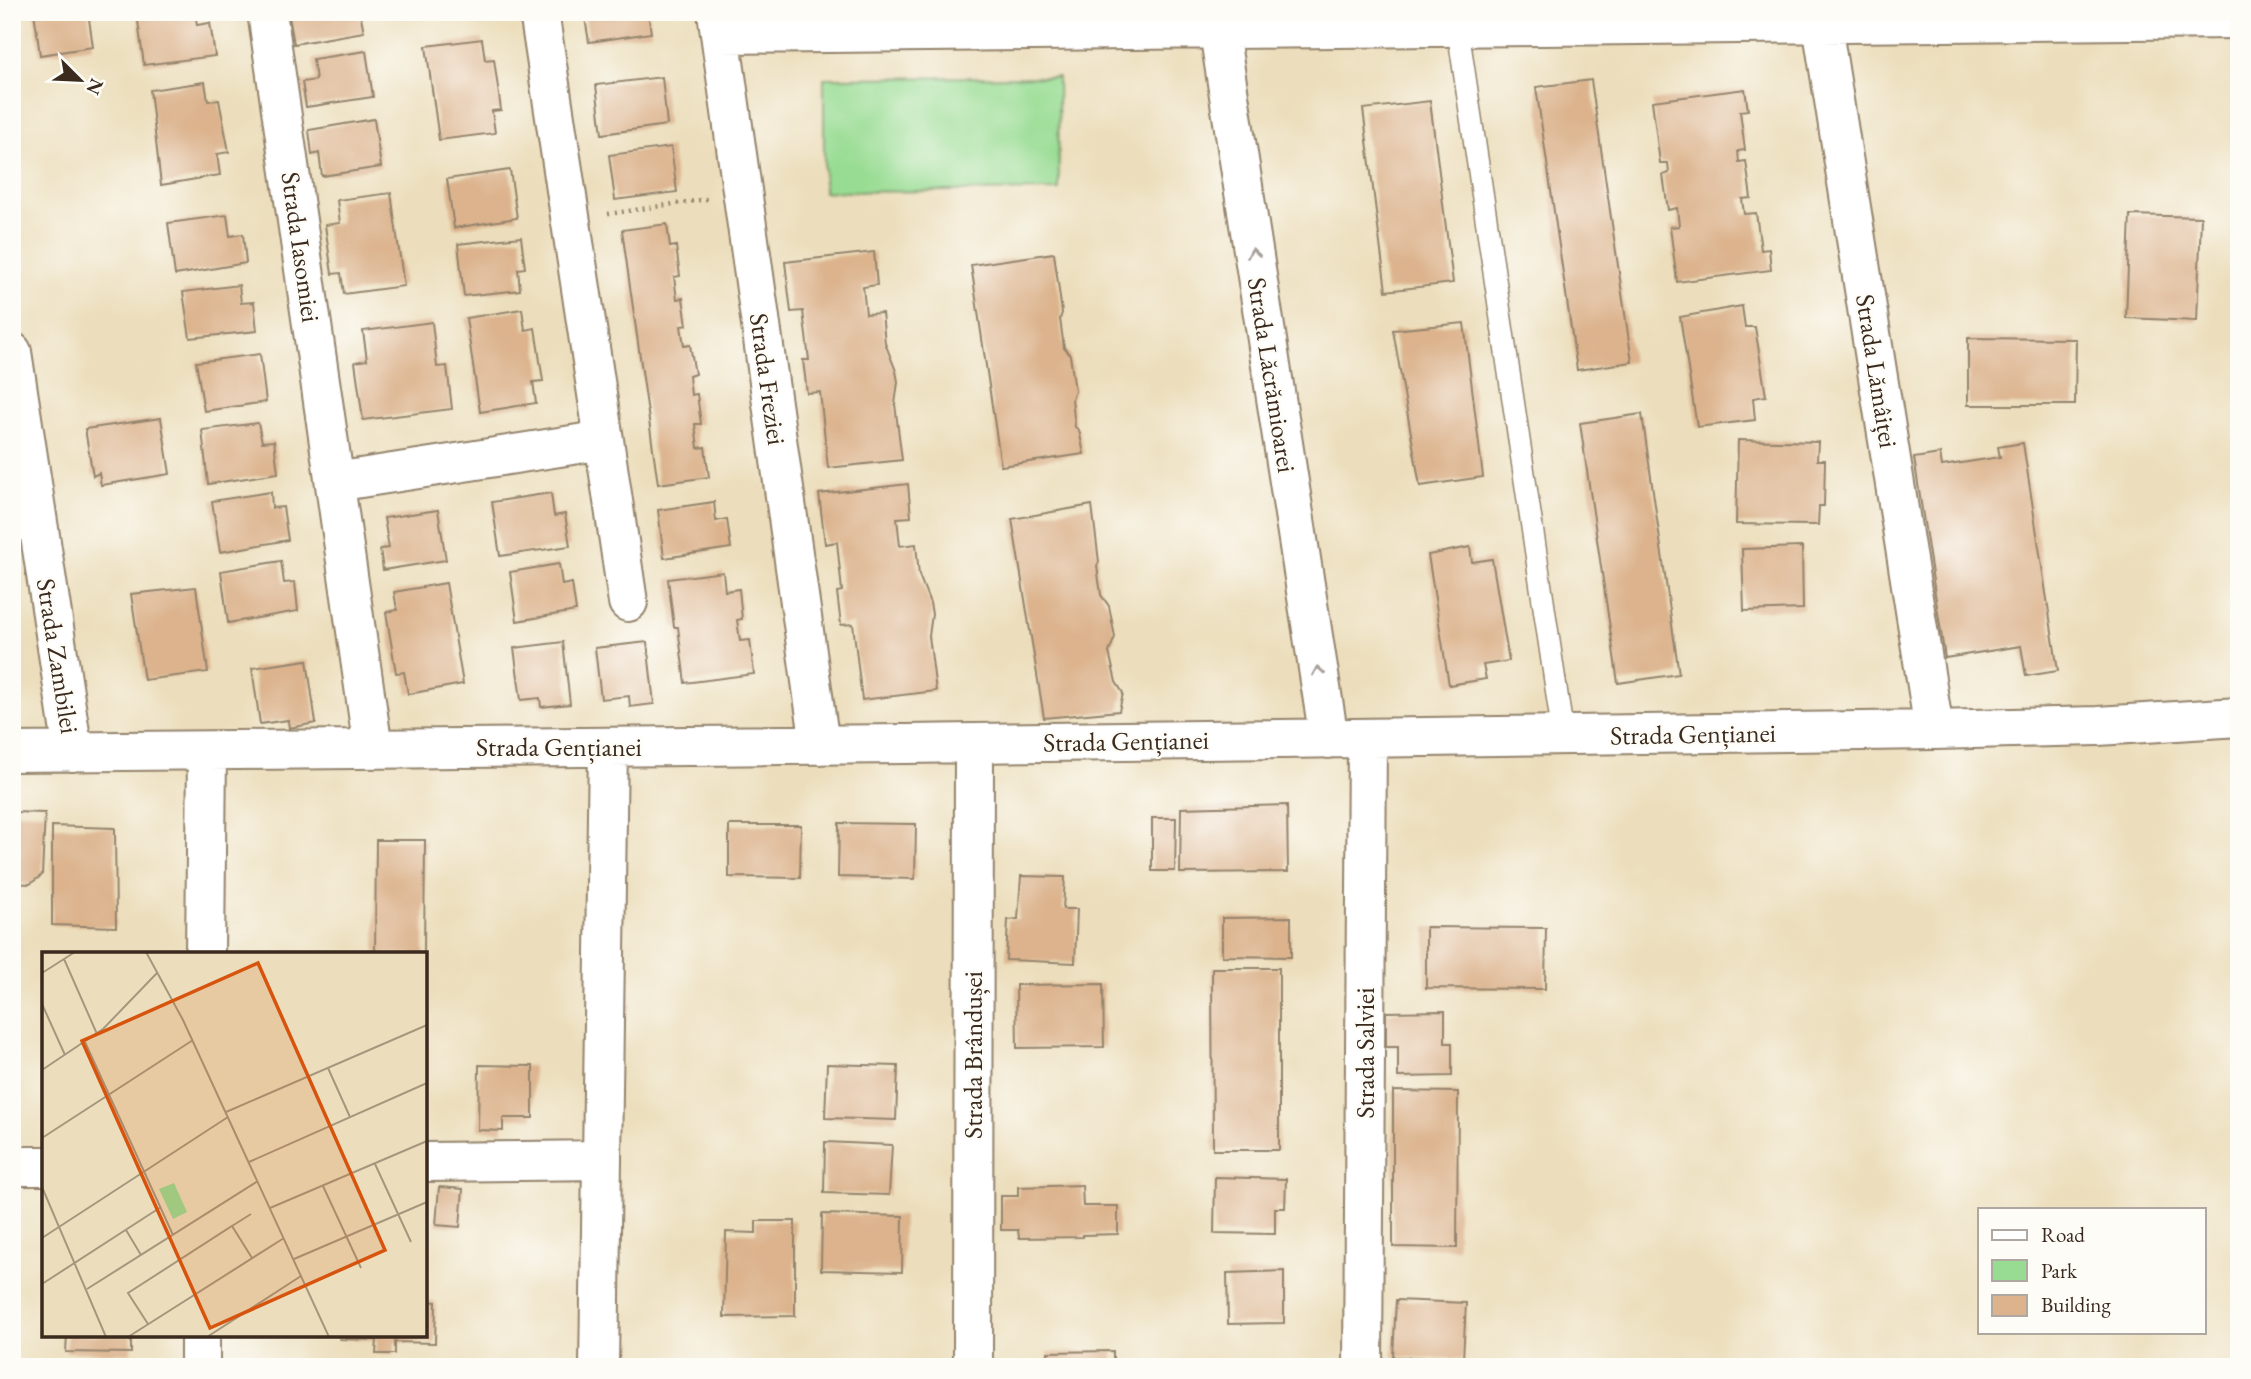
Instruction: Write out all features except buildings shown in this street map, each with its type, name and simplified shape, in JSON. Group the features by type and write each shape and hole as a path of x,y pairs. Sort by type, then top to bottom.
{"street":[{"name":"Strada Iasomiei","path":"267,12 373,749"},
{"path":"539,12 628,601"},
{"path":"718,23 2239,19 2238,12"},
{"name":"Strada Lămâiței","path":"1821,18 1934,730"},
{"name":"Strada Lăcrămioarei","path":"1217,21 1329,739"},
{"name":"Strada Freziei","path":"718,23 820,745"},
{"name":"Strada Zambilei","path":"12,352 73,752"},
{"path":"335,482 604,440"},
{"name":"Strada Gențianei","path":"12,752 820,745 1934,730 2098,726 2239,717"},
{"name":"Strada Salviei","path":"1363,1367 1367,738"},
{"name":"Strada Brândușei","path":"973,1367 974,743"},
{"path":"600,1367 608,747"},
{"path":"205,952 207,751"},
{"path":"427,1162 602,1160"},
{"path":"12,1166 42,1166"},
{"path":"200,1337 200,1367"}],"lane":[{"path":"1456,20 1563,735"}],"path":[{"path":"569,210 598,206 599,215 742,194"}],"green space":[{"path":"1058,77 1059,190 824,192 824,78"}]}
